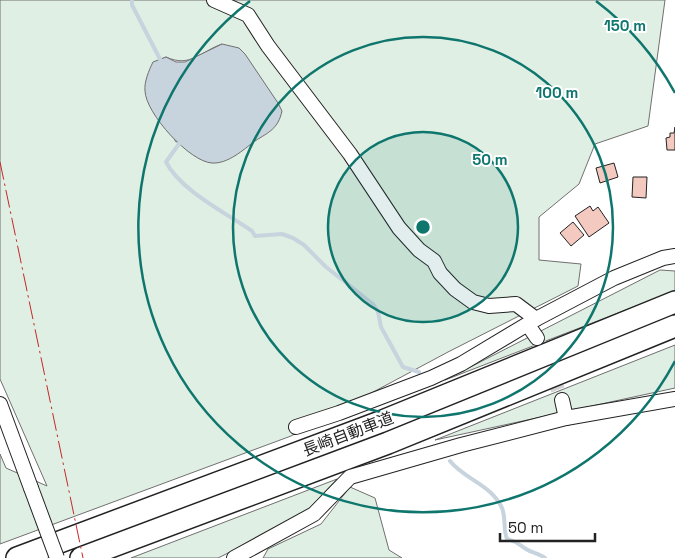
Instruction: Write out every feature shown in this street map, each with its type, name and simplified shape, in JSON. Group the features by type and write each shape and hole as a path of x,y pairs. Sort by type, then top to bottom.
{"highway":[{"name":"長崎自動車道","path":"17,558 380,422 675,302"},
{"name":"長崎自動車道","path":"81,558 388,443 675,326"}],"street":[{"path":"214,0 248,15 306,98 350,154 399,228 419,250 434,261 440,273 455,289 472,302 489,306 516,304 532,322 537,338"},
{"path":"296,427 339,413 431,378 461,364 532,322 614,278 663,258 675,256"},
{"path":"234,558 314,514 350,477 461,445 566,418 675,399"},
{"path":"562,400 566,418"},
{"path":"0,404 57,558"}],"green space":[{"path":"0,0 665,0 648,126 595,144 579,184 539,217 539,260 581,264 578,286 448,352 291,436 0,544 0,454 6,468 47,486 0,379","holes":["222,44 179,143 175,141 162,59 166,57 174,60 188,60"]},
{"path":"660,270 675,271 675,291 445,380"},
{"path":"675,345 675,388 435,440"},
{"path":"337,479 302,516 218,558 131,558"},
{"path":"350,487 375,498 389,550 402,558 263,558 268,549 321,524"}],"shaded area":[{"path":"222,44 239,48 245,54 282,111 278,122 269,132 229,159 212,163 192,155 161,124 147,101 145,87 153,62 166,57 176,62 185,62"}],"building":[{"path":"675,127 675,150 667,150 666,138 670,137 670,133 674,133"},
{"path":"614,163 618,177 600,183 596,168"},
{"path":"633,177 647,177 646,198 632,197"},
{"path":"590,206 593,211 598,207 609,223 589,237 575,216"},
{"path":"573,222 584,235 571,246 560,233"}],"waterway":[{"path":"132,0 132,5 162,63"},
{"path":"181,141 166,162 182,182 204,200 252,231 255,236 282,234 304,245 326,267 373,304 378,312 381,327 403,367 419,372"},
{"path":"450,461 463,473 492,493 502,508 507,539 545,558"}],"tunnel":[{"path":"537,338 562,400"}],"power":[{"path":"0,162 83,558"}]}
